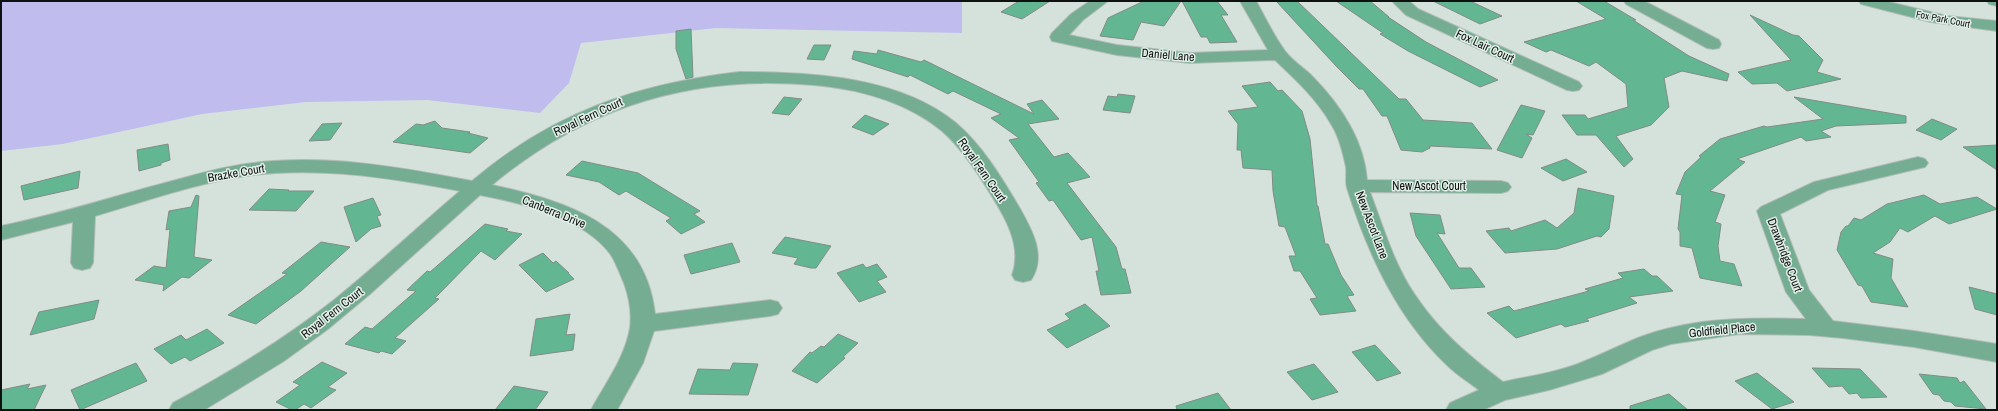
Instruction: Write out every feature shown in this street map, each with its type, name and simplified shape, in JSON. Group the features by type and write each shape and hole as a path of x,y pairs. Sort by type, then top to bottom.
{"street":[{"name":"Daniel Lane","path":"1100,1 1077,17 1058,37 1117,50 1190,58 1279,55"},
{"name":"New Ascot Lane","path":"1248,1 1279,55 1305,79 1341,124 1348,140 1356,168 1357,186 1389,268 1404,297 1428,330 1457,360 1498,392"},
{"name":"Fox Lair Court","path":"1400,1 1412,12 1573,86"},
{"path":"1632,1 1713,44"},
{"name":"Fox Park Court","path":"1867,1 1948,22 1997,26"},
{"name":"Royal Fern Court","path":"182,410 252,371 316,327 422,238 476,188 535,142 582,117 621,101 685,85 738,78 793,78 845,84 902,100 939,119 956,134 983,168 1024,236 1028,253 1023,275"},
{"name":"Drawbridge Court","path":"1826,329 1798,292 1768,211 1821,186 1918,163"},
{"name":"Brazke Court","path":"1,233 84,213 193,181 222,174 264,168 351,167 476,188"},
{"name":"New Ascot Court","path":"1357,186 1501,187"},
{"name":"Canberra Drive","path":"476,188 519,197 549,207 597,229 615,245 628,265 642,310 642,331 620,386 604,410"},
{"path":"82,263 84,213"},
{"path":"642,324 770,308"},
{"name":"Goldfield Place","path":"1459,410 1498,392 1593,368 1643,344 1671,336 1739,326 1826,329 1891,336 1997,353"}],"shaded area":[{"path":"1,1 962,1 962,33 716,28 581,43 569,83 540,113 427,100 306,102 202,114 63,144 1,151"}],"building":[{"path":"1019,1 1050,1 1022,19 1001,12"},
{"path":"1144,1 1181,1 1164,26 1141,22 1133,40 1100,36 1108,18"},
{"path":"1182,1 1217,1 1228,15 1221,15 1237,42 1210,43 1207,37 1201,37"},
{"path":"1276,1 1297,1 1399,99 1406,99 1423,120 1472,123 1492,149 1430,146 1430,148 1422,152 1401,150 1387,116 1382,116 1363,89 1359,89 1337,67"},
{"path":"1336,1 1370,1 1388,17 1426,42 1498,80 1480,87 1408,51 1380,34 1383,33"},
{"path":"1433,1 1470,1 1502,16 1480,24"},
{"path":"1576,1 1604,1 1636,20 1633,20 1689,56 1729,74 1727,81 1682,71 1664,78 1669,107 1651,125 1616,136 1633,159 1624,167 1596,135 1577,135 1562,115 1585,115 1588,119 1628,107 1626,84 1596,62 1589,66 1551,50 1546,52 1524,42 1606,19"},
{"path":"1750,15 1793,35 1799,36 1823,60 1817,72 1841,79 1787,91 1777,83 1752,84 1738,72 1791,60"},
{"path":"691,29 693,77 686,79 676,49 676,31"},
{"path":"814,45 831,45 824,60 807,59"},
{"path":"878,50 921,62 924,60 1034,114 1027,104 1042,100 1059,119 1028,124 1054,157 1068,153 1090,177 1067,183 1116,247 1122,269 1125,269 1131,293 1101,295 1096,271 1099,271 1092,237 1081,240 1053,200 1049,201 1036,183 1039,182 1009,140 1019,138 991,118 1001,114 953,91 948,94 910,75 908,77 852,59 854,51 877,54"},
{"path":"1270,82 1278,91 1282,90 1302,111 1310,139 1317,206 1325,244 1328,244 1341,275 1354,295 1347,296 1356,311 1320,315 1310,299 1317,298 1300,271 1294,271 1289,256 1296,256 1285,227 1279,226 1273,191 1272,170 1243,168 1241,150 1237,150 1238,124 1228,111 1258,107 1242,86"},
{"path":"1118,94 1135,96 1130,113 1103,110 1108,96 1117,97"},
{"path":"784,97 802,99 789,115 772,113"},
{"path":"1794,97 1906,116 1906,123 1836,126 1821,131 1831,137 1806,141 1801,137 1737,159 1745,162 1710,191 1725,195 1715,222 1721,224 1718,246 1720,261 1734,264 1742,286 1700,278 1692,248 1680,246 1680,232 1678,229 1682,195 1676,194 1685,172 1701,157 1699,156 1720,139 1764,126 1767,127 1823,119"},
{"path":"1521,105 1545,111 1533,135 1526,134 1532,138 1522,158 1497,150"},
{"path":"865,115 889,124 873,135 852,127"},
{"path":"1932,119 1957,129 1941,140 1916,130"},
{"path":"435,121 442,128 470,132 468,133 488,138 470,153 393,142 416,124 423,125"},
{"path":"342,123 330,140 309,141 322,124"},
{"path":"168,144 170,160 161,163 161,165 139,171 137,150"},
{"path":"1997,145 1997,170 1963,147"},
{"path":"1566,159 1587,172 1563,181 1541,168"},
{"path":"582,161 638,173 700,211 694,214 705,222 681,234 666,221 671,218 626,191 619,195 599,182 566,175"},
{"path":"80,171 78,188 24,200 21,186"},
{"path":"1578,188 1614,196 1609,229 1601,237 1597,236 1557,249 1505,253 1486,231 1509,228 1511,231 1545,220 1557,228 1574,213"},
{"path":"269,189 314,191 296,211 249,210"},
{"path":"196,195 199,196 194,257 212,260 189,278 182,277 163,291 164,285 135,280 154,266 166,268 170,229 166,230 169,211 191,207"},
{"path":"1924,195 1940,204 1977,197 1997,209 1949,224 1935,216 1908,232 1900,228 1890,242 1873,253 1893,259 1891,278 1908,307 1871,302 1862,286 1858,285 1837,250 1841,232 1854,218 1861,220 1887,204"},
{"path":"373,198 381,215 377,216 381,226 371,229 356,242 344,207"},
{"path":"1410,213 1440,215 1445,234 1437,233 1459,268 1471,268 1485,287 1451,289 1416,236"},
{"path":"485,224 508,229 506,231 522,234 495,260 481,251 435,298 439,299 395,338 406,341 392,354 381,351 379,353 345,344 365,327 372,329 416,291 407,290 427,271 430,272"},
{"path":"785,237 831,246 816,268 811,268 794,264 798,258 772,253"},
{"path":"321,242 350,247 301,291 256,324 228,315 287,274 282,273"},
{"path":"732,243 740,262 691,274 684,255"},
{"path":"543,253 553,263 556,261 574,279 546,292 519,265"},
{"path":"863,264 866,268 877,264 887,277 877,281 886,292 859,302 837,273"},
{"path":"1644,269 1652,276 1657,276 1673,291 1629,297 1637,303 1586,319 1589,321 1565,327 1561,324 1516,338 1487,313 1509,306 1514,311 1589,291 1585,289 1623,278 1618,273"},
{"path":"1969,287 1997,294 1997,315 1975,309"},
{"path":"99,300 94,319 30,335 39,312"},
{"path":"1085,304 1110,326 1067,348 1047,330 1070,319 1065,314"},
{"path":"570,314 566,335 575,334 573,350 530,356 536,319"},
{"path":"207,329 224,343 190,361 185,357 171,364 154,349 181,335 186,340"},
{"path":"838,334 858,343 843,357 845,358 817,383 792,371 810,352 812,353 821,346 824,347"},
{"path":"1375,345 1401,373 1377,381 1352,352"},
{"path":"322,362 347,373 328,387 336,390 311,408 304,404 295,410 292,410 276,402 300,385 293,382"},
{"path":"136,363 147,381 80,410 71,390"},
{"path":"733,363 758,364 748,395 689,394 698,369 730,370"},
{"path":"1314,364 1338,392 1312,400 1287,372"},
{"path":"1812,368 1860,369 1887,397 1861,398 1857,393 1849,394 1842,386 1829,387"},
{"path":"1757,373 1794,402 1772,409 1735,381"},
{"path":"1919,374 1957,378 1960,383 1964,381 1986,409 1955,406 1951,402 1944,401 1939,395 1933,394"},
{"path":"30,384 27,389 46,385 34,410 1,410 1,390"},
{"path":"514,386 548,392 535,410 495,410"},
{"path":"1218,393 1231,410 1177,410 1176,406"},
{"path":"1669,394 1688,410 1630,410 1630,406"}]}
